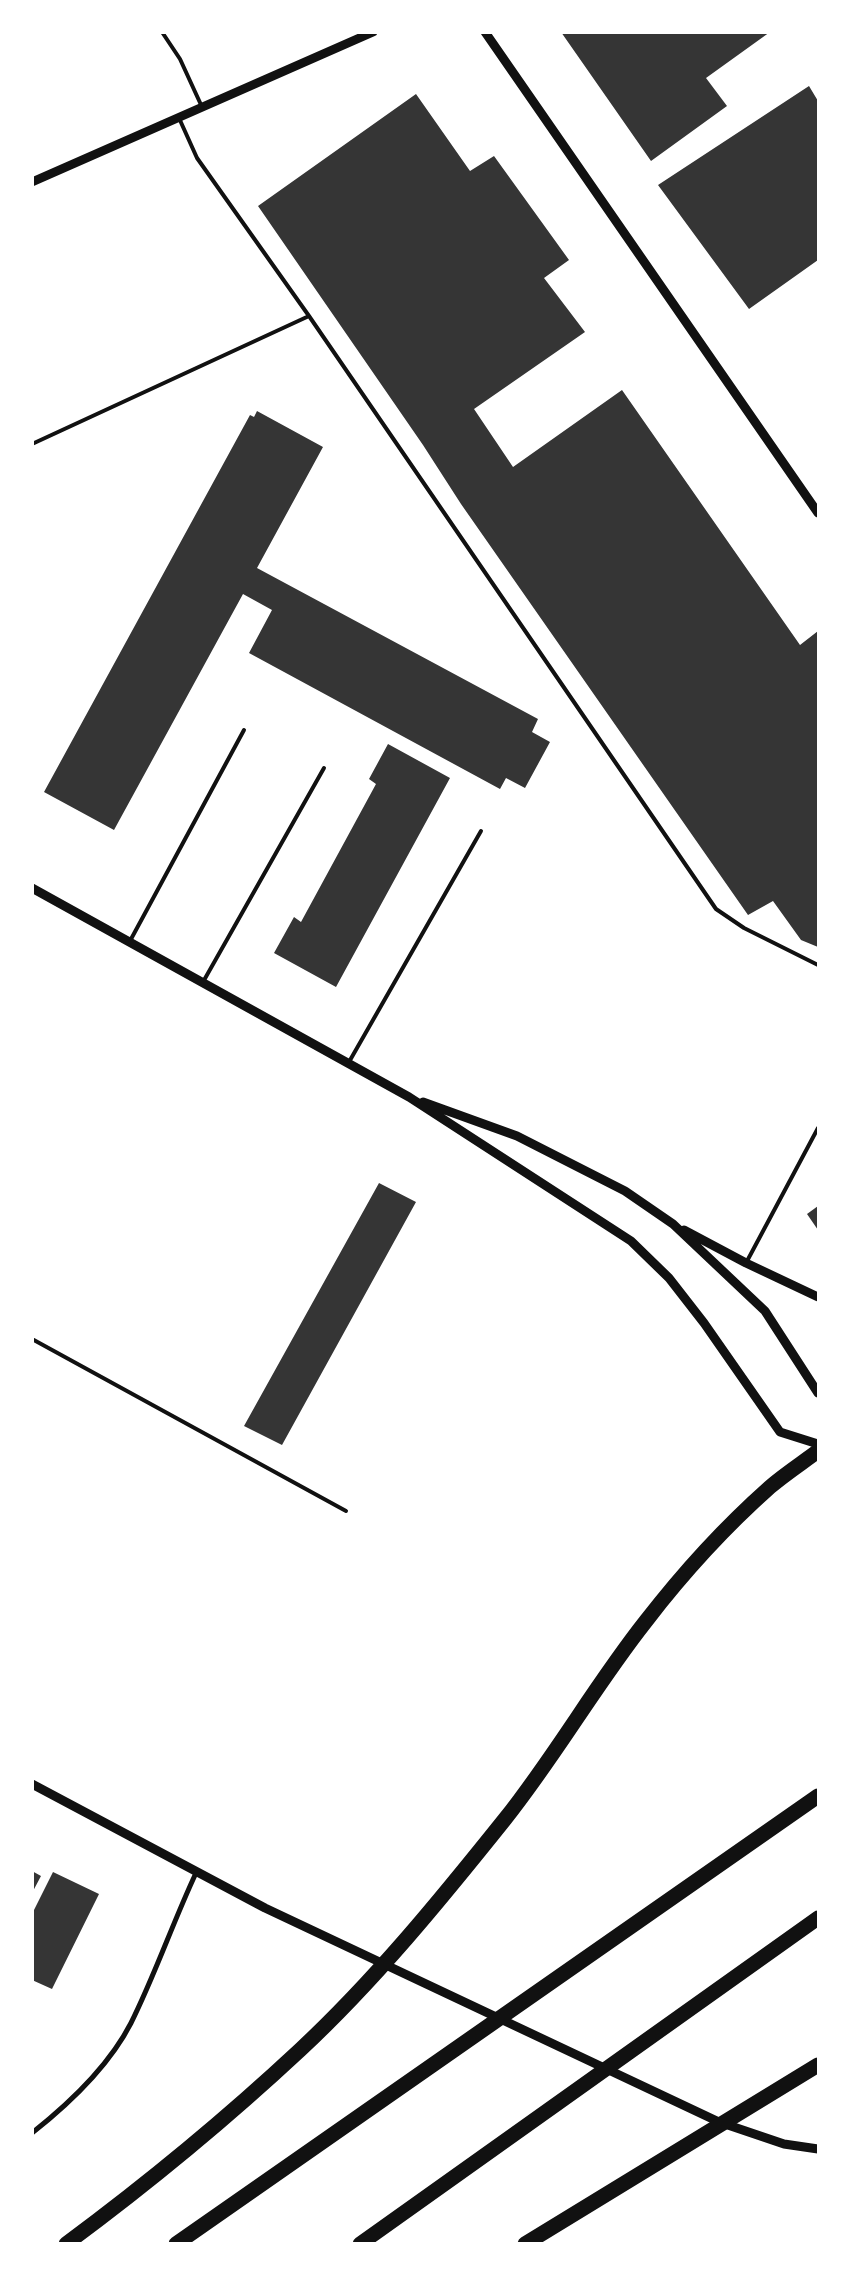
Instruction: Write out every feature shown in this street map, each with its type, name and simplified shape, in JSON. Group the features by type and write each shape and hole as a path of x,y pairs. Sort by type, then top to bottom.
{"highway":[{"path":"66,2244 169,2164 248,2097 301,2048 369,1979 422,1920 506,1818 646,1621 701,1555 771,1486 818,1451"},
{"path":"176,2244 818,1796"},
{"path":"360,2244 818,1918"},
{"path":"525,2244 818,2065"}],"street":[{"path":"32,182 203,109 373,32"},
{"path":"485,32 818,513"},
{"path":"32,888 349,1062 409,1097 631,1241 669,1278 704,1323 780,1432 818,1444"},
{"path":"409,1097 517,1136 625,1191 673,1224 746,1263 818,1297"},
{"path":"673,1224 765,1311 818,1393"},
{"path":"32,1784 196,1873 265,1908 719,2122 784,2144 818,2149"},
{"path":"32,2133 63,2109 94,2076 130,2024 196,1873"}],"lane":[{"path":"162,32 180,59 203,109"},
{"path":"179,118 198,158 309,316 716,908 744,928 818,965"},
{"path":"32,444 309,316"},
{"path":"130,941 244,730"},
{"path":"203,982 324,768"},
{"path":"349,1062 481,831"},
{"path":"746,1263 818,1128"},
{"path":"32,1339 346,1510"}],"building":[{"path":"561,32 770,32 706,78 727,106 651,161"},
{"path":"809,86 818,101 818,260 749,309 658,185"},
{"path":"416,94 470,171 494,156 569,260 544,278 585,332 474,409 513,467 622,390 800,645 818,631 818,947 801,940 773,901 748,915 461,504 423,445 258,206"},
{"path":"257,411 323,447 257,568 538,719 532,732 550,742 525,788 506,778 500,789 249,653 272,610 243,594 114,830 44,792 250,415 254,417"},
{"path":"388,744 450,778 336,987 274,953 294,917 301,922 376,784 369,779"},
{"path":"379,1183 416,1202 282,1445 244,1426"},
{"path":"818,1206 818,1230 807,1214"},
{"path":"32,1871 41,1876 32,1893"},
{"path":"53,1872 99,1894 52,1989 32,1980 32,1914"}]}
